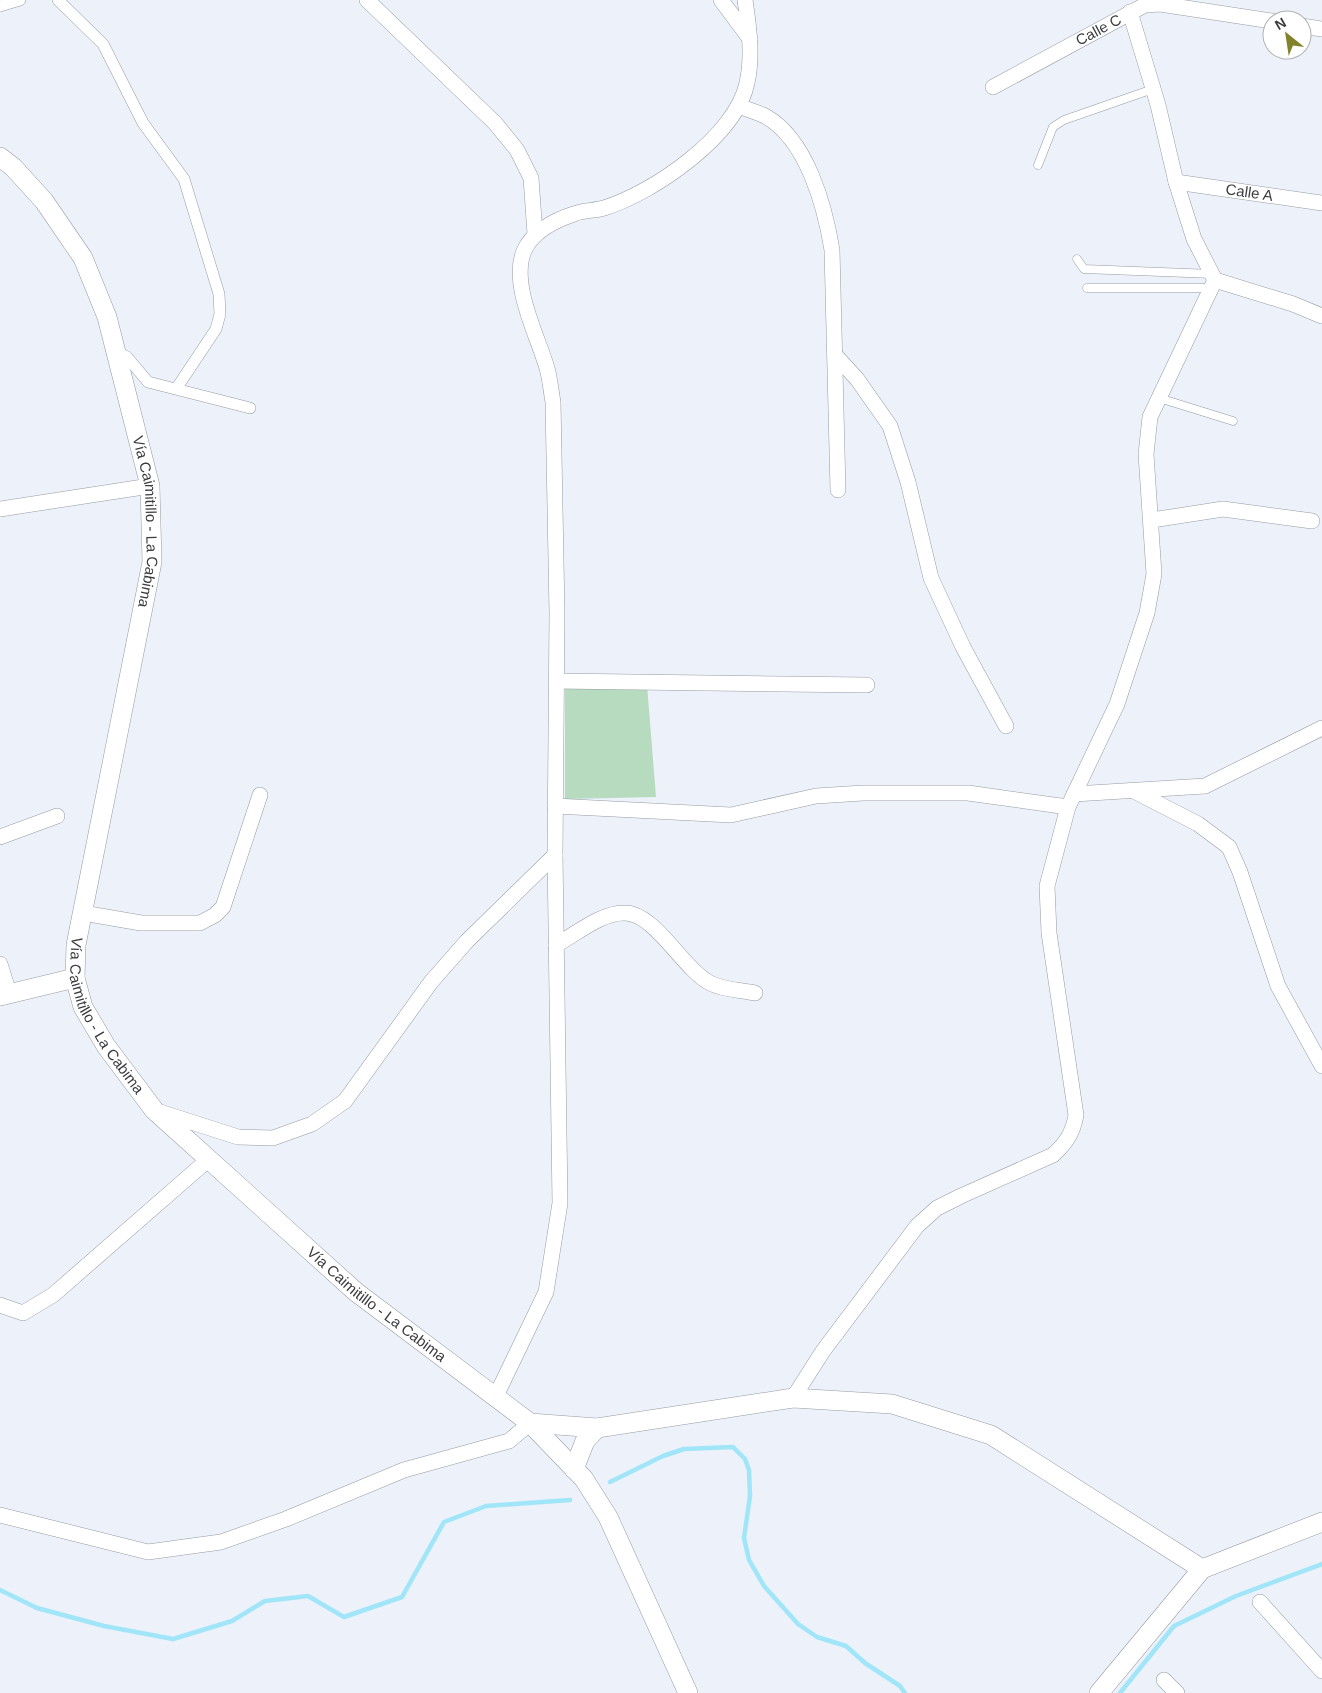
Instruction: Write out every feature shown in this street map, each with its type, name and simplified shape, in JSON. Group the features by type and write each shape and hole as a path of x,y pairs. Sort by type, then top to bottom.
{"street":[{"path":"0,6 20,0"},
{"path":"58,0 103,44 143,124 184,179 219,294 220,314 216,329 176,390"},
{"path":"366,0 495,123 517,150 531,178 535,234"},
{"path":"721,0 751,40"},
{"path":"495,1398 546,1292 554,1255 560,1203 555,855 557,681 553,402 547,370 530,320 520,267 524,251 535,234 574,213 603,209 641,193 677,170 721,131 739,106 748,83 751,40 746,0"},
{"name":"Calle C","path":"993,87 1145,5 1160,4 1262,19"},
{"path":"1130,12 1153,89 1176,182 1194,239 1214,281 1293,304 1322,316"},
{"path":"739,106 765,116 776,124 797,148 823,205 832,250 838,490"},
{"name":"Vía Caimitillo - La Cabima","path":"0,157 13,166 44,200 83,258 107,317 150,486 152,562 76,945 75,978 83,1007 106,1046 154,1110 356,1292 530,1423 579,1474 608,1517 688,1693"},
{"name":"Calle A","path":"1176,182 1322,204"},
{"path":"793,1398 823,1351 917,1226 937,1208 1052,1155 1064,1144 1073,1131 1076,1115 1048,933 1047,886 1071,800 1117,704 1147,613 1154,574 1152,520 1146,454 1150,417 1214,281"},
{"path":"117,352 127,357 148,382 250,408"},
{"path":"835,355 857,379 890,426 908,482 931,578 963,647 1006,726"},
{"path":"0,509 150,486"},
{"path":"1152,520 1223,509 1312,521"},
{"path":"557,681 866,685"},
{"path":"555,806 731,816 816,796 863,793 968,793 1071,800 1132,790 1206,786 1322,728"},
{"path":"1132,790 1198,824 1229,847 1240,872 1278,986 1322,1066"},
{"path":"83,913 142,923 200,923 215,915 223,907 260,795"},
{"path":"0,836 57,816"},
{"path":"154,1110 238,1137 273,1138 312,1124 345,1101 431,982 467,941 555,855"},
{"path":"556,945 607,917 625,912 638,915 693,970 710,983 755,993"},
{"path":"0,964 5,995 75,978"},
{"path":"0,1305 23,1313 53,1295 209,1159"},
{"path":"0,1515 148,1552 221,1542 286,1519 404,1470 509,1441 530,1423 598,1428 793,1398 892,1404 991,1435 1202,1569"},
{"path":"579,1474 585,1441 598,1428"},
{"path":"1099,1693 1202,1569 1322,1522"},
{"path":"1260,1602 1322,1670"},
{"path":"1164,1680 1177,1693"}],"lane":[{"path":"1038,165 1053,127 1064,120 1153,89"},
{"path":"1077,259 1084,269 1214,281"},
{"path":"1087,288 1214,281"},
{"path":"1158,397 1233,421"}],"green space":[{"path":"565,685 647,685 656,797 565,799"}],"waterway":[{"path":"610,1482 663,1456 684,1449 733,1447 745,1459 749,1470 750,1496 744,1538 749,1560 764,1586 798,1624 817,1637 846,1646 865,1663 900,1686 905,1693"},
{"path":"0,1590 37,1608 104,1626 173,1639 232,1621 265,1601 308,1596 344,1617 402,1597 444,1522 486,1506 570,1500"},
{"path":"1120,1693 1174,1626 1236,1596 1322,1564"}]}
